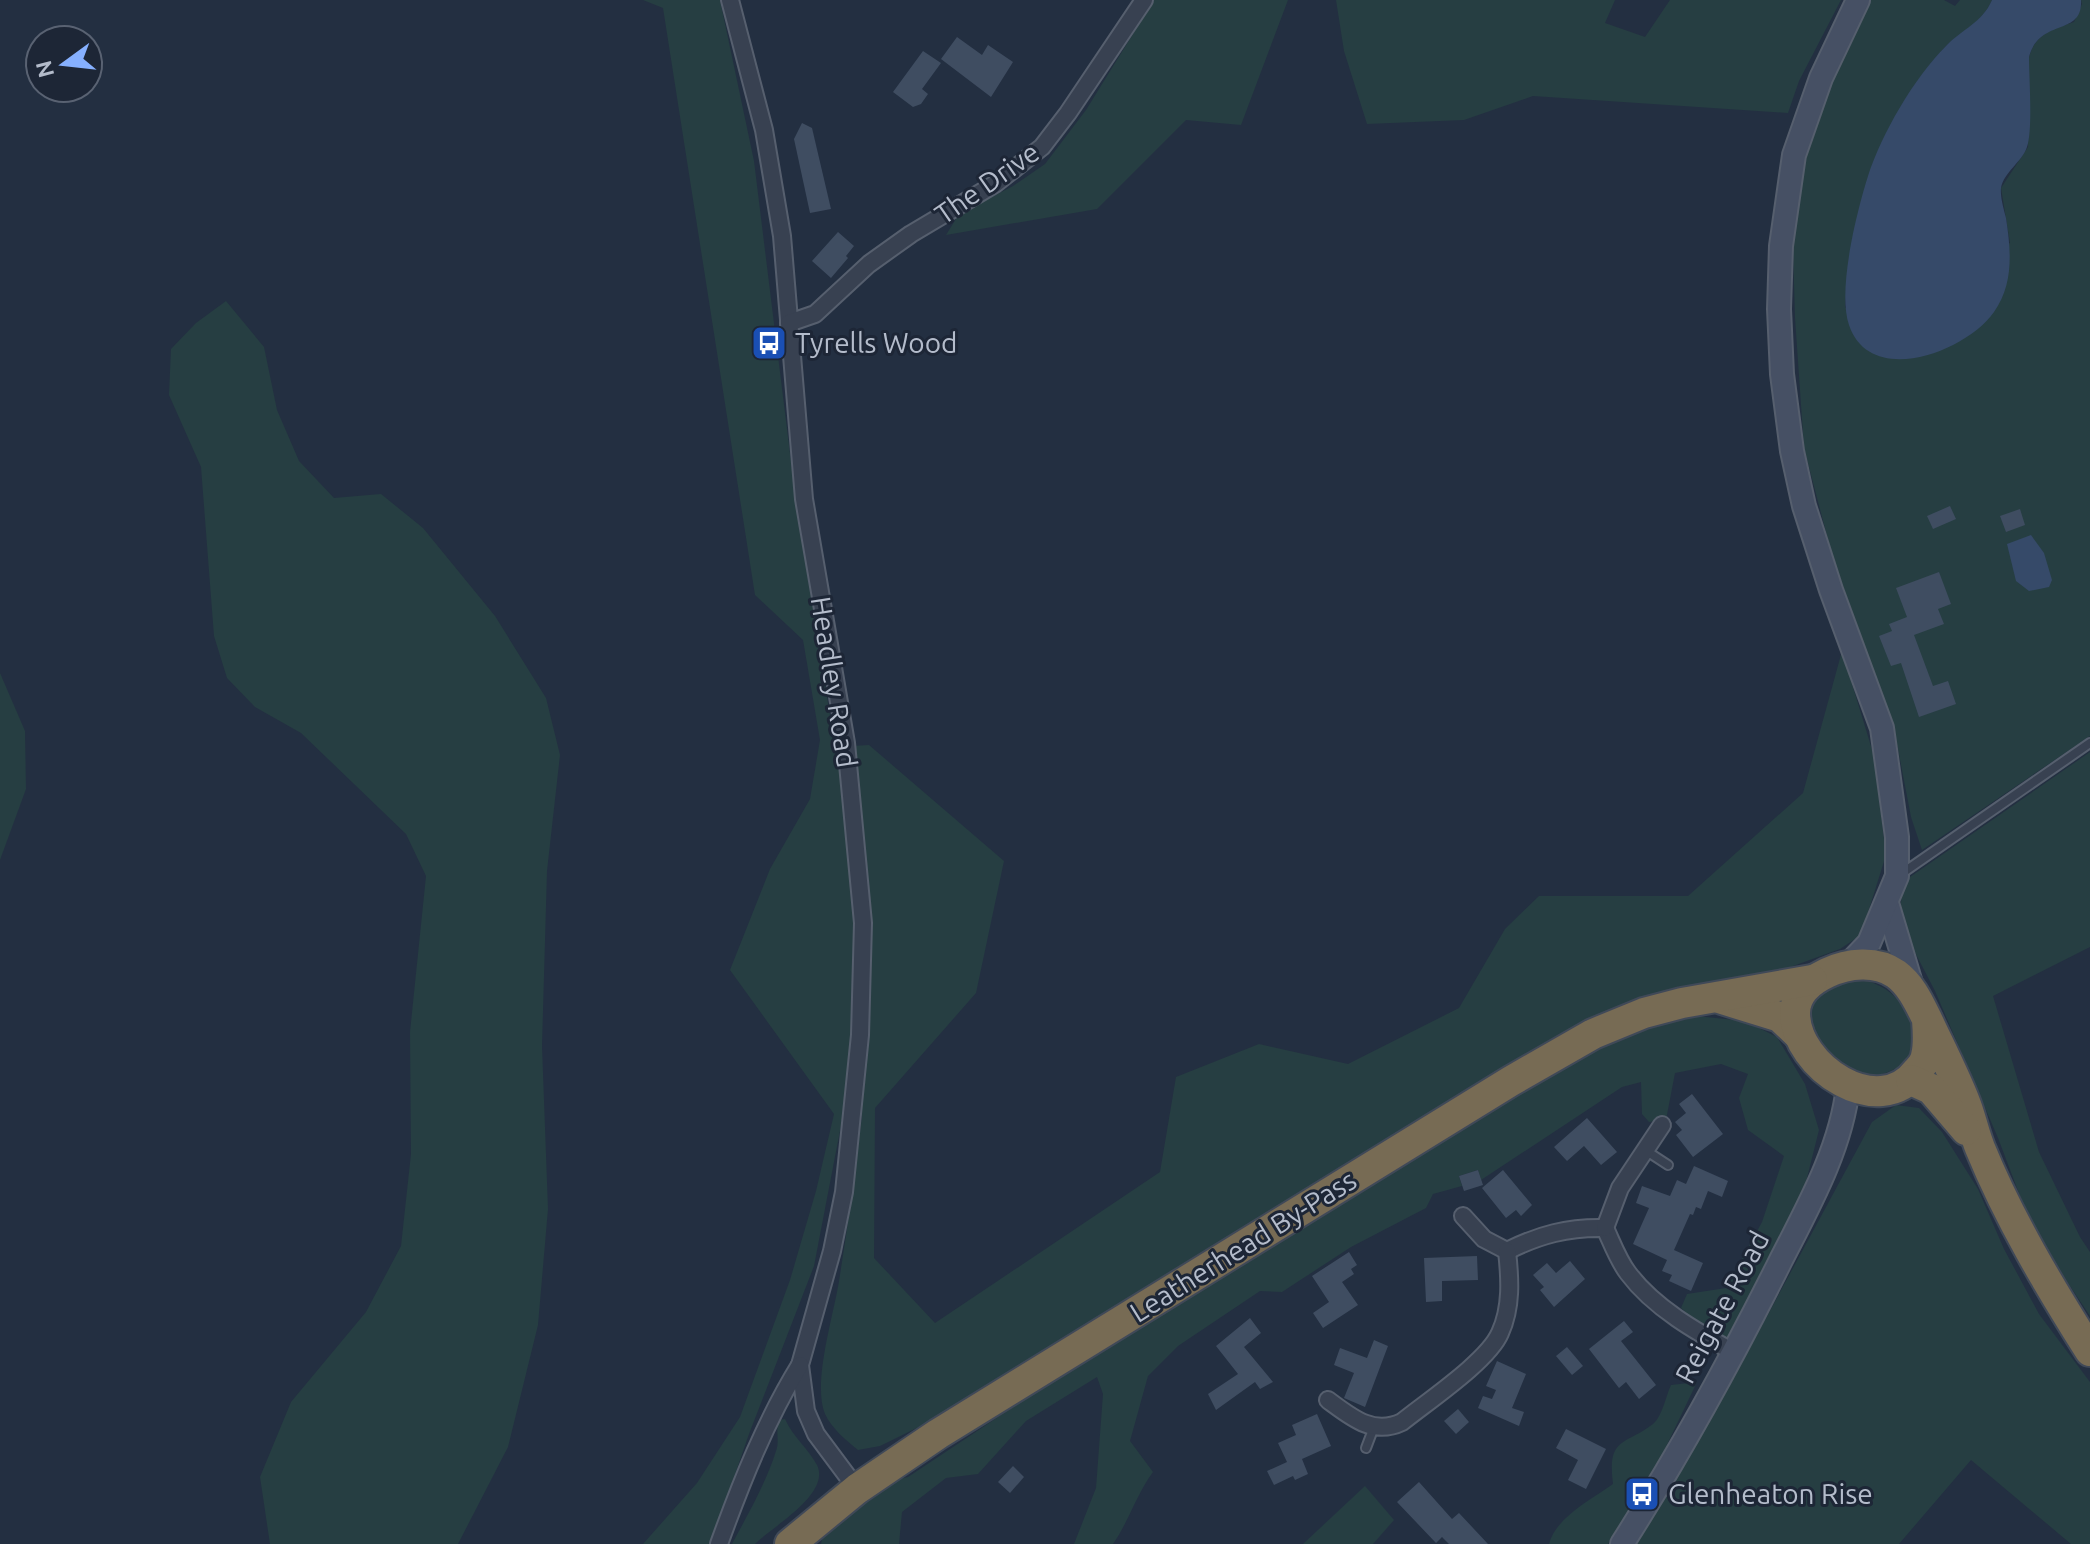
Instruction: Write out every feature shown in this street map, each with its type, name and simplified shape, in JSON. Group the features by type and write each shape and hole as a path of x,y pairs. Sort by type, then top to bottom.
{"highway":[{"path":"1920,1007 1928,1039 1926,1060 1911,1080 1895,1088 1871,1090 1848,1087 1823,1070 1810,1056 1799,1035 1795,1012 1799,995 1812,980 1848,965 1873,965 1896,974 1920,1007 1966,1104 1980,1147 2025,1242 2090,1351"},
{"name":"Leatherhead By-Pass","path":"790,1544 857,1489 1033,1374 1593,1034 1644,1013 1682,1003 1812,980"},
{"name":"Leatherhead By-Pass","path":"1720,998 1780,1017 1799,1035"},
{"path":"1911,1080 1931,1089 1980,1147"}],"main road":[{"path":"1848,965 1869,943 1887,903 1897,876 1897,837 1882,728 1831,590 1804,506 1792,451 1781,348 1781,246 1794,155 1821,78 1858,0"},
{"path":"1887,903 1920,1007"},
{"name":"Reigate Road","path":"1622,1544 1661,1483 1735,1353 1806,1211 1836,1142 1846,1109 1848,1087"}],"street":[{"name":"Headley Road","path":"719,1544 783,1393 800,1365 832,1251 844,1192 860,1035 863,923 846,743 804,499 782,236 764,130 730,0"},
{"name":"The Drive","path":"789,323 815,314 869,264 911,234 995,184 1042,147 1144,0"},
{"path":"1662,1125 1620,1188 1605,1228 1627,1272 1644,1292 1664,1309 1735,1353"},
{"path":"1463,1216 1484,1239 1507,1251"},
{"path":"1507,1251 1534,1237 1556,1231 1582,1227 1605,1228"},
{"path":"1328,1400 1347,1414 1374,1427 1392,1427 1402,1422 1490,1348 1500,1334 1509,1292 1507,1251"},
{"name":"Headley Road","path":"800,1365 806,1411 816,1434 857,1489"}],"lane":[{"path":"1897,876 2090,743"},
{"path":"1645,1150 1668,1165"},
{"path":"1366,1448 1374,1427"}],"green space":[{"path":"643,0 720,0 754,161 796,502 835,747 869,745 1004,861 976,993 875,1108 874,1258 935,1323 1160,1172 1176,1077 1259,1044 1348,1064 1459,1008 1505,929 1539,896 1688,896 1803,793 1842,651 1874,756 1886,855 1861,935 1840,949 1771,974 1667,992 931,1421 880,1446 858,1450 831,1425 825,1414 821,1385 862,1116 843,1115 814,1266 749,1434 711,1544 643,1544 697,1483 740,1417 790,1280 834,1114 730,970 770,869 810,799 820,740 803,640 755,595 663,8"},
{"path":"1154,0 1288,0 1241,125 1186,120 1097,209 946,235 959,214 1013,186 1045,164 1086,110"},
{"path":"1336,0 1615,0 1605,23 1645,37 1670,0 1841,0 1799,81 1788,113 1533,96 1464,120 1367,124 1344,51"},
{"path":"1871,0 1944,0 1955,6 1960,0 1992,0 1979,19 1949,43 1934,60 1893,121 1860,211 1845,308 2010,243 2001,188 2028,147 2029,57 2041,37 2074,22 2081,0 2090,0 2090,736 1922,850 1911,817 1898,749 1832,555 1804,448 1795,318 1793,249 1798,183 1812,124 1835,70"},
{"path":"226,301 264,347 277,410 299,461 334,498 381,494 423,528 495,616 546,698 560,755 547,871 542,1046 548,1209 538,1325 508,1447 458,1544 270,1544 260,1477 291,1402 366,1312 401,1246 411,1154 410,1032 426,876 406,834 301,733 255,707 227,678 214,636 201,467 169,395 171,349 196,323"},
{"path":"0,673 25,731 26,789 0,860"},
{"path":"2090,752 2090,947 1993,996 2039,1152 2090,1252 2090,1316 2026,1212 1998,1138 1935,991 1907,937 1900,915 1902,891 1910,877"},
{"path":"1859,978 1882,987 1897,999 1918,1039 1909,1062 1877,1075 1856,1072 1836,1061 1821,1044 1811,1024 1809,1011 1812,995 1829,984"},
{"path":"1696,1016 1745,1021 1777,1037 1805,1084 1819,1130 1804,1190 1731,1339 1704,1329 1681,1308 1687,1294 1726,1288 1762,1222 1784,1156 1748,1130 1739,1098 1748,1074 1721,1064 1675,1073 1666,1120 1649,1122 1642,1114 1641,1082 1622,1087 1481,1180 1478,1170 1459,1176 1462,1186 1433,1194 1426,1208 1351,1247 1282,1292 1260,1291 1178,1346 1148,1376 1130,1441 1153,1472 1113,1544 1074,1544 1096,1488 1103,1394 1097,1377 1026,1421 978,1474 946,1478 902,1512 899,1544 821,1544 823,1534 890,1481 908,1477 1094,1353 1590,1048 1638,1028"},
{"path":"1896,1105 1919,1108 1942,1132 1978,1189 2004,1249 2039,1314 2090,1382 2090,1544 2071,1544 1971,1460 1899,1544 1633,1544 1726,1392 1872,1122"},
{"path":"1697,1382 1653,1474 1608,1544 1549,1544 1567,1517 1613,1484 1615,1450 1656,1421 1671,1385"},
{"path":"785,1419 817,1465 819,1476 816,1487 798,1509 755,1544 732,1544 767,1475 777,1447 779,1420"},
{"path":"1365,1486 1394,1520 1373,1544 1303,1544"}],"water":[{"path":"1992,0 2081,0 2075,19 2042,36 2029,57 2029,139 2025,152 2001,188 2010,254 2005,290 1994,312 1981,327 1962,340 1919,357 1897,359 1877,355 1860,344 1849,325 1845,292 1850,250 1868,176 1890,124 1922,74 1952,40 1983,14"},
{"path":"2031,535 2044,553 2052,580 2049,587 2029,591 2016,581 2007,544"}],"building":[{"path":"957,37 982,55 988,45 1013,62 991,97 941,59"},
{"path":"923,51 941,63 922,89 928,94 921,104 913,107 893,92"},
{"path":"802,123 812,128 831,209 810,213 794,139"},
{"path":"838,232 854,246 831,278 812,261"},
{"path":"1950,506 1956,519 1933,529 1927,516"},
{"path":"2020,509 2025,525 2006,532 2000,516"},
{"path":"1939,572 1951,604 1938,609 1944,624 1914,635 1933,686 1948,681 1956,704 1919,717 1901,663 1891,666 1879,636 1892,631 1889,624 1907,617 1896,588"},
{"path":"1692,1094 1723,1134 1693,1157 1676,1135 1682,1130 1675,1122 1686,1113 1679,1104"},
{"path":"1587,1118 1617,1152 1601,1165 1584,1146 1567,1161 1554,1147"},
{"path":"1694,1166 1728,1181 1722,1197 1708,1191 1701,1209 1696,1207 1693,1215 1690,1214 1674,1250 1703,1263 1691,1291 1669,1281 1672,1275 1662,1271 1667,1260 1633,1244 1649,1208 1636,1203 1642,1186 1670,1196 1677,1180 1686,1184"},
{"path":"1478,1170 1483,1185 1464,1191 1459,1176"},
{"path":"1503,1170 1532,1205 1521,1216 1516,1210 1506,1218 1482,1188"},
{"path":"1349,1252 1357,1265 1351,1269 1354,1274 1342,1282 1358,1305 1323,1328 1313,1313 1329,1302 1312,1276"},
{"path":"1477,1256 1478,1280 1442,1281 1442,1301 1426,1302 1424,1258"},
{"path":"1570,1261 1585,1279 1554,1307 1540,1290 1544,1287 1533,1275 1547,1263 1556,1273"},
{"path":"1250,1318 1261,1333 1244,1347 1273,1382 1260,1389 1255,1382 1216,1410 1208,1394 1238,1374 1216,1346"},
{"path":"1624,1321 1633,1332 1621,1341 1656,1385 1639,1399 1626,1382 1619,1388 1589,1349"},
{"path":"1374,1340 1388,1346 1365,1407 1344,1398 1354,1373 1334,1365 1340,1348 1367,1358"},
{"path":"1567,1347 1583,1366 1572,1375 1556,1356"},
{"path":"1497,1361 1526,1374 1512,1408 1524,1412 1519,1426 1478,1408 1483,1396 1492,1399 1496,1390 1486,1386"},
{"path":"1458,1409 1469,1422 1456,1434 1444,1421"},
{"path":"1317,1414 1331,1446 1302,1459 1308,1474 1295,1480 1293,1476 1274,1485 1267,1471 1287,1462 1278,1443 1296,1435 1292,1425"},
{"path":"1566,1429 1606,1449 1586,1489 1568,1480 1578,1460 1556,1448"},
{"path":"1013,1466 1024,1477 1010,1493 998,1482"},
{"path":"1419,1482 1452,1519 1459,1513 1488,1544 1449,1544 1442,1537 1436,1543 1397,1502"}],"place":[{"name":"Tyrells Wood","path":"769,343"},
{"name":"Glenheaton Rise","path":"1642,1494"}]}
